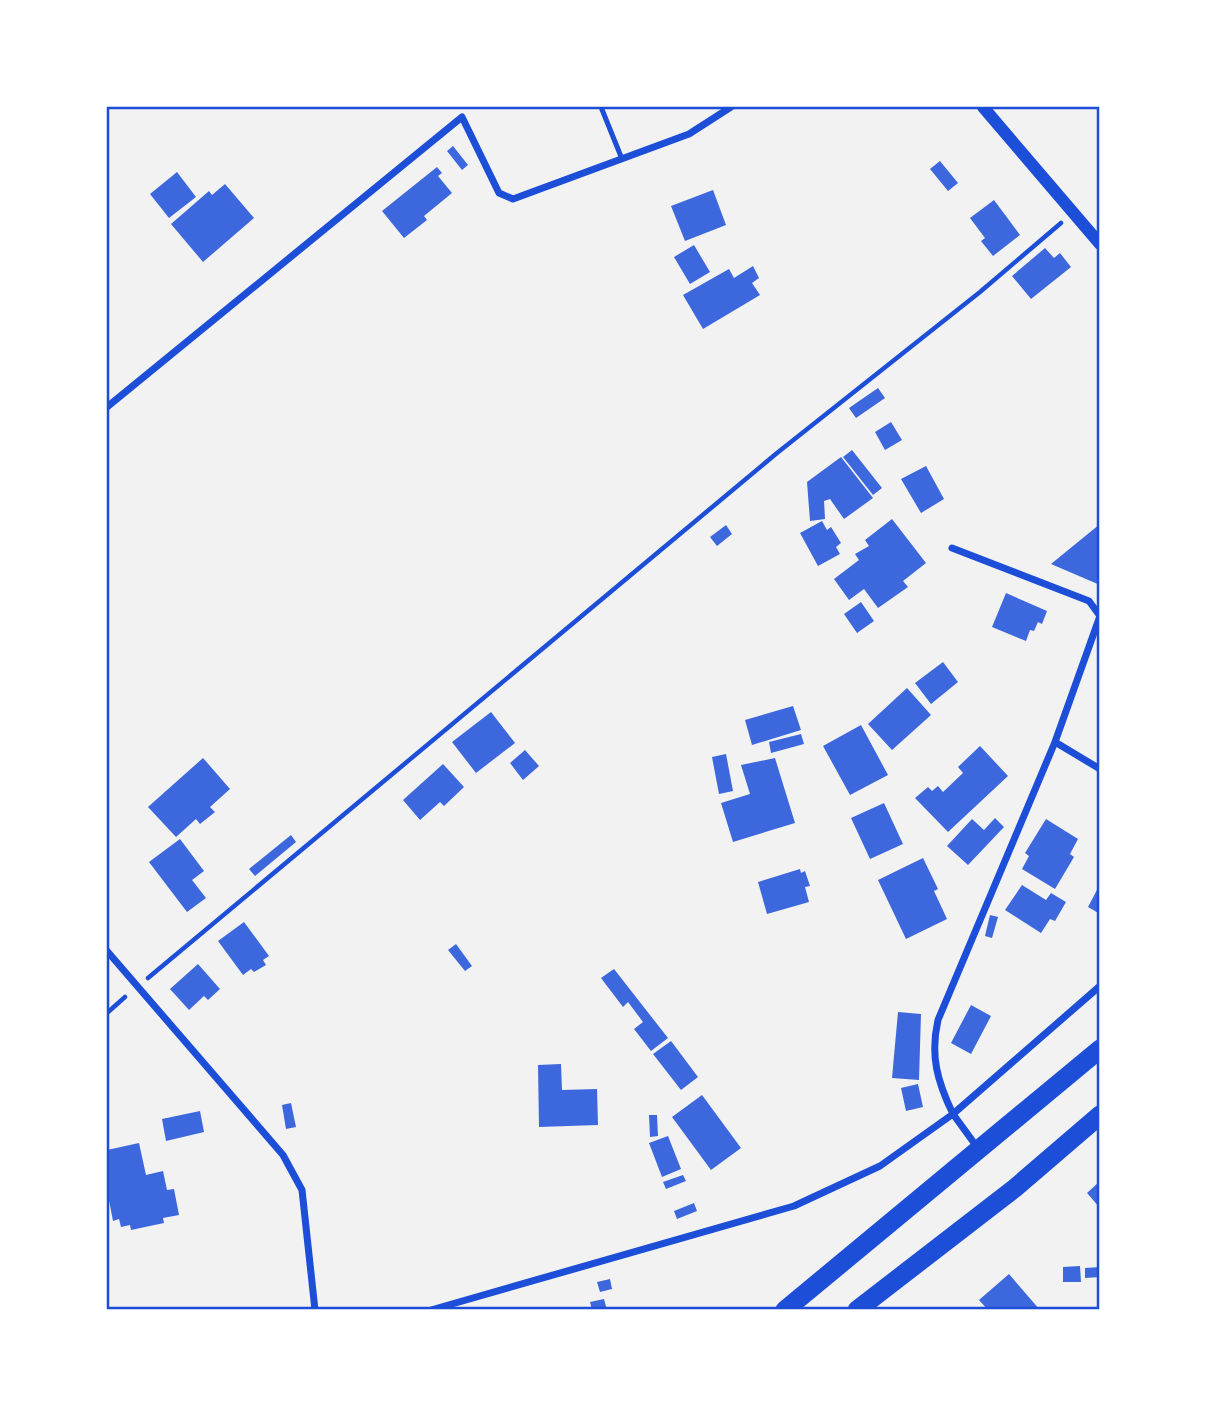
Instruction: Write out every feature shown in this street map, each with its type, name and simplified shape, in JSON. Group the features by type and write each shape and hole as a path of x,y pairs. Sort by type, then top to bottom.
{"highway":[{"path":"785,1310 1100,1049"},
{"path":"857,1310 1015,1188 1100,1115"}],"street":[{"path":"107,407 462,117 499,193 513,198 689,134 731,107"},
{"path":"983,107 1076,212 1100,244"},
{"path":"952,548 1089,601 1100,616 1055,742 938,1020 933,1045 937,1081 953,1114 980,1150"},
{"path":"1055,742 1100,769"},
{"path":"107,951 283,1155 302,1190 315,1310"},
{"path":"431,1310 794,1206 880,1166 953,1114 1100,986"}],"lane":[{"path":"601,107 622,159"}],"path":[{"path":"107,1013 777,453 1076,212"}],"building":[{"path":"453,146 468,165 462,170 447,151"},
{"path":"940,161 958,183 948,191 930,169"},
{"path":"437,167 442,173 438,176 452,193 424,216 427,220 404,238 382,211"},
{"path":"177,172 196,197 169,218 150,194"},
{"path":"225,184 254,218 203,262 171,224 209,191 212,195"},
{"path":"713,190 726,225 685,241 671,206"},
{"path":"994,200 1020,235 993,256 981,241 985,238 970,218"},
{"path":"694,245 710,272 690,284 674,257"},
{"path":"1045,248 1054,258 1060,253 1071,267 1031,299 1012,276"},
{"path":"753,266 759,278 752,283 760,295 703,329 683,295 729,269 734,278"},
{"path":"878,388 885,398 856,418 849,408"},
{"path":"891,422 902,440 885,450 875,432"},
{"path":"852,450 882,488 873,495 843,457"},
{"path":"841,457 873,498 844,519 830,499 824,501 825,519 810,521 807,482"},
{"path":"926,466 944,499 921,513 901,479"},
{"path":"892,519 926,563 903,581 908,587 878,608 864,589 849,600 834,579 859,560 855,554 869,546 865,540"},
{"path":"822,521 827,530 831,527 841,543 836,547 840,554 818,566 800,533"},
{"path":"1100,524 1100,585 1051,564"},
{"path":"726,525 732,534 717,546 710,537"},
{"path":"1006,593 1047,611 1042,624 1038,622 1034,631 1030,630 1026,641 992,627"},
{"path":"861,602 874,621 857,633 844,614"},
{"path":"943,662 958,682 931,704 915,683"},
{"path":"907,688 931,715 892,750 868,724"},
{"path":"793,706 801,730 752,745 745,720"},
{"path":"491,712 515,743 476,773 452,742"},
{"path":"861,725 888,775 850,795 823,746"},
{"path":"801,734 804,744 771,753 769,742"},
{"path":"980,746 1008,776 948,832 915,798 928,787 932,791 938,786 943,792 963,773 958,767"},
{"path":"525,750 539,766 523,780 510,763"},
{"path":"726,754 733,791 719,794 712,757"},
{"path":"203,758 230,789 210,807 215,812 200,824 196,819 176,837 148,807"},
{"path":"775,758 795,823 733,842 721,803 750,794 741,765"},
{"path":"443,764 464,787 444,806 440,802 420,820 403,800"},
{"path":"884,803 903,844 870,859 851,818"},
{"path":"995,818 1004,827 968,865 947,846 972,819 984,830"},
{"path":"1046,819 1078,839 1070,854 1074,857 1055,889 1022,869 1029,856 1025,853"},
{"path":"291,835 296,842 255,876 249,869"},
{"path":"180,839 204,871 192,880 206,898 187,912 149,862"},
{"path":"923,858 938,889 934,891 947,919 906,939 878,880"},
{"path":"800,869 801,873 805,871 810,886 805,887 809,902 767,914 758,882"},
{"path":"1022,885 1046,900 1051,893 1066,902 1055,921 1050,919 1041,933 1005,910"},
{"path":"1098,888 1100,889 1100,914 1088,907"},
{"path":"990,915 998,917 992,938 985,936"},
{"path":"244,922 269,956 263,960 266,965 254,972 251,969 243,975 218,941"},
{"path":"456,944 472,966 465,971 448,950"},
{"path":"198,964 220,989 208,1000 204,996 189,1010 170,989"},
{"path":"614,969 668,1038 651,1051 634,1029 643,1022 628,1002 623,1007 601,978"},
{"path":"971,1005 991,1016 971,1054 951,1043"},
{"path":"898,1012 921,1014 919,1080 892,1078"},
{"path":"671,1041 698,1077 681,1090 653,1054"},
{"path":"561,1064 562,1090 597,1089 598,1125 539,1127 538,1065"},
{"path":"918,1084 923,1107 906,1111 901,1088"},
{"path":"702,1095 741,1148 711,1170 672,1117"},
{"path":"291,1103 296,1127 286,1129 282,1105"},
{"path":"200,1111 204,1132 166,1141 162,1119"},
{"path":"649,1115 657,1115 658,1136 650,1137"},
{"path":"668,1136 681,1169 662,1177 649,1143"},
{"path":"139,1143 146,1175 163,1171 167,1190 174,1189 179,1215 163,1218 164,1223 131,1230 130,1225 121,1227 119,1219 113,1221 107,1190 107,1150"},
{"path":"683,1175 686,1181 666,1189 663,1182"},
{"path":"1100,1181 1100,1208 1087,1193"},
{"path":"694,1203 697,1211 677,1219 674,1211"},
{"path":"1080,1266 1081,1282 1063,1282 1063,1267"},
{"path":"1100,1267 1100,1277 1085,1278 1085,1268"},
{"path":"1009,1274 1040,1310 988,1310 979,1300"},
{"path":"610,1279 612,1289 600,1292 597,1282"},
{"path":"604,1299 607,1310 592,1310 590,1302"}]}
